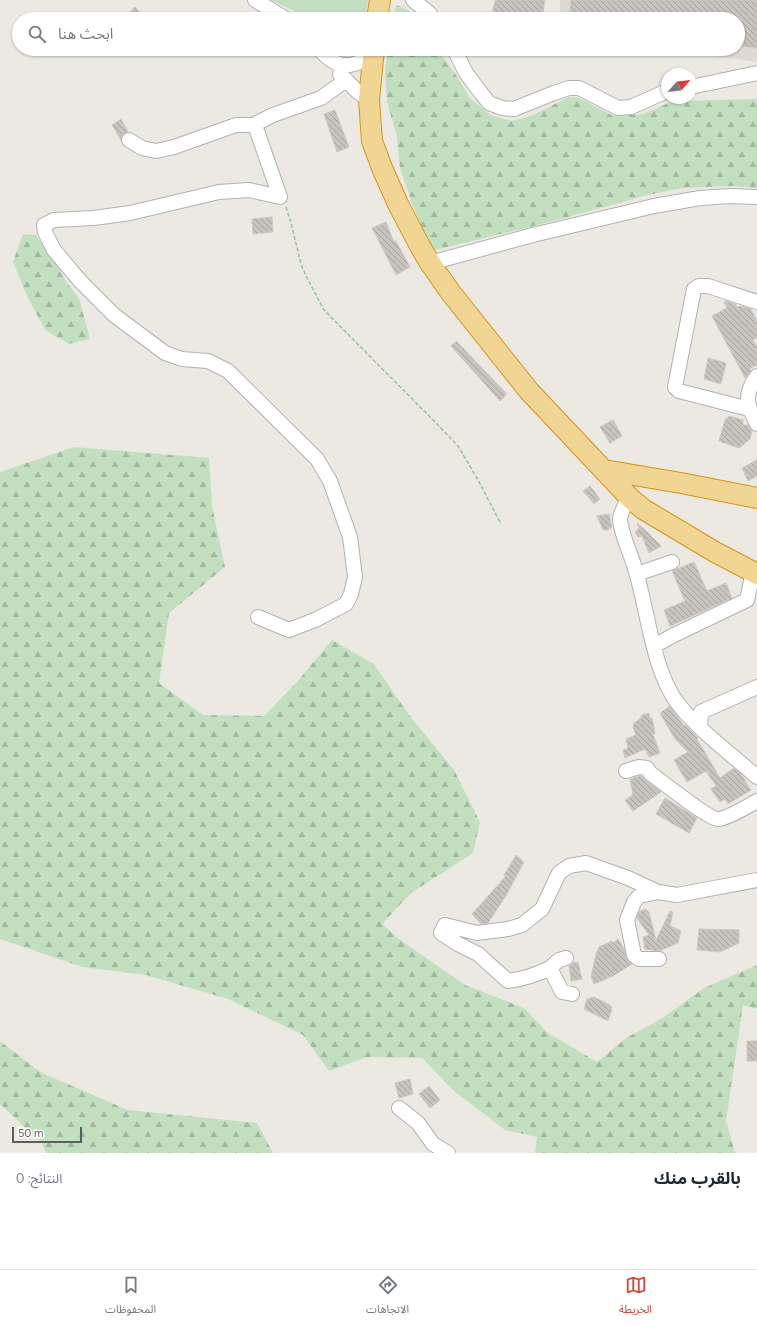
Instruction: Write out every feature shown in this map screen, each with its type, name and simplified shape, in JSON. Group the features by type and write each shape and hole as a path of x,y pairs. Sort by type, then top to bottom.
{"highway":[{"path":"378,12 380,0"},
{"path":"373,56 369,100 372,141 382,168 409,227 430,263 529,391 629,497 643,509 715,552 755,573"},
{"path":"604,470 705,487 757,498"},
{"path":"629,497 630,487 643,476"}],"street":[{"path":"255,0 275,12"},
{"path":"413,0 428,12"},
{"path":"325,56 346,80 369,100"},
{"path":"326,56 338,65 347,66 362,62 369,56"},
{"path":"458,56 466,73 481,93 490,103 502,108 514,108 569,88 579,88 618,108 630,107 661,94"},
{"path":"697,86 757,73"},
{"path":"129,140 142,148 156,151 236,125 256,125 273,115 321,98 346,80"},
{"path":"256,125 280,197"},
{"path":"258,617 289,630 315,620 346,604 351,594 355,577 354,564 350,537 330,481 317,458 228,371 208,361 182,359 165,353 114,315 81,282 54,250 45,232 44,225 54,220 94,218 130,213 219,192 249,190 280,197"},
{"path":"430,263 532,235 654,206 700,198 730,196 757,197"},
{"path":"749,409 679,391 675,388 694,289 699,286 708,286 757,302"},
{"path":"757,376 747,394 749,409 757,424"},
{"path":"629,497 620,518 623,534 637,574 654,646 666,684 678,704 700,726 757,777"},
{"path":"637,574 672,562"},
{"path":"654,646 747,600 755,573"},
{"path":"700,726 701,712 757,687"},
{"path":"626,771 639,767 647,768 654,776 702,812 714,819 723,818 757,801"},
{"path":"566,958 559,960 550,968 539,973 523,979 508,980 478,954 441,933 445,925 476,932 508,929 522,925 542,909 559,873 569,866 586,863 628,878 658,892 677,895 757,880"},
{"path":"658,892 639,896 632,906 627,920 634,955 639,960 659,959"},
{"path":"550,968 562,992 572,994"},
{"path":"399,1108 418,1123 433,1144 448,1153"}],"path":[{"path":"280,197 287,210 301,264 324,310 458,446 501,524"}],"shaded area":[{"path":"560,0 757,0 757,62 714,56 745,56 745,12 560,12"}],"green space":[{"path":"271,0 368,0 366,12 296,12"},
{"path":"396,5 410,12 394,12"},
{"path":"386,56 442,56 470,98 490,115 511,121 531,116 569,97 579,98 613,116 643,114 666,104 697,104 697,100 757,99 757,188 732,186 683,188 648,195 546,223 435,250 423,229 413,206 400,168 397,137 387,102 385,76"},
{"path":"23,234 35,235 45,246 67,283 79,298 90,339 69,344 45,330 28,298 13,262"},
{"path":"74,447 209,458 212,506 225,567 169,613 159,683 203,715 264,716 296,683 332,640 374,664 409,715 454,770 480,822 473,853 411,893 382,924 399,939 465,985 524,1008 548,1033 597,1062 626,1038 664,1017 704,988 757,965 757,1009 743,1005 726,1121 735,1153 535,1153 537,1137 505,1130 453,1090 422,1058 367,1057 329,1071 303,1035 228,999 146,975 82,967 0,939 0,472"},
{"path":"0,1041 40,1072 128,1110 257,1123 273,1153 46,1153 42,1143 0,1104"}],"building":[{"path":"495,0 545,0 543,12 492,12"},
{"path":"571,0 757,0 757,48 745,47 745,12 570,12"},
{"path":"135,7 140,12 130,12"},
{"path":"335,110 349,147 337,152 324,114"},
{"path":"121,119 128,132 122,135 121,140 112,125"},
{"path":"272,217 273,232 253,234 252,219"},
{"path":"386,222 394,242 396,241 410,267 396,275 372,228"},
{"path":"726,301 735,304 737,307 741,306 751,309 757,321 757,338 753,340 757,347 757,365 750,368 751,371 745,378 712,316 727,308 724,302"},
{"path":"456,341 507,394 500,401 451,346"},
{"path":"708,358 726,363 721,384 704,379"},
{"path":"729,416 743,420 743,425 748,425 752,431 750,439 739,448 719,441 725,420"},
{"path":"613,420 622,436 610,443 600,427"},
{"path":"757,460 757,476 748,481 742,468"},
{"path":"590,486 600,499 594,504 583,491"},
{"path":"609,514 612,527 608,530 603,530 597,516"},
{"path":"637,523 661,546 649,553 642,536 638,537 635,532 639,528"},
{"path":"694,562 707,591 726,583 732,598 670,626 664,610 685,601 672,571"},
{"path":"670,706 684,726 685,725 698,738 697,739 720,778 734,768 741,774 751,790 728,804 725,799 720,802 711,789 716,786 706,771 687,782 674,760 688,752 675,739 660,713"},
{"path":"649,713 650,719 652,718 655,733 653,735 660,753 649,757 645,749 625,758 623,750 628,748 626,739 636,735 633,727 634,723 641,718 642,715"},
{"path":"642,776 661,792 633,811 625,800 633,795 630,779"},
{"path":"665,798 697,818 689,833 656,814"},
{"path":"516,855 524,862 507,894 488,923 481,924 472,914 506,876 504,875"},
{"path":"645,909 649,912 656,940 670,911 673,912 670,926 681,931 678,943 659,951 645,949 643,937 649,935 637,918 639,912"},
{"path":"699,929 739,930 739,943 720,952 697,950"},
{"path":"618,939 624,949 626,957 632,964 613,976 594,984 591,977 599,947 612,941 613,943"},
{"path":"578,962 582,979 571,981 569,966"},
{"path":"594,997 610,1005 612,1009 608,1021 584,1009 587,999"},
{"path":"747,1041 757,1041 757,1061 747,1061"},
{"path":"410,1079 413,1094 399,1098 395,1083"},
{"path":"429,1086 440,1100 430,1108 419,1094"}]}
